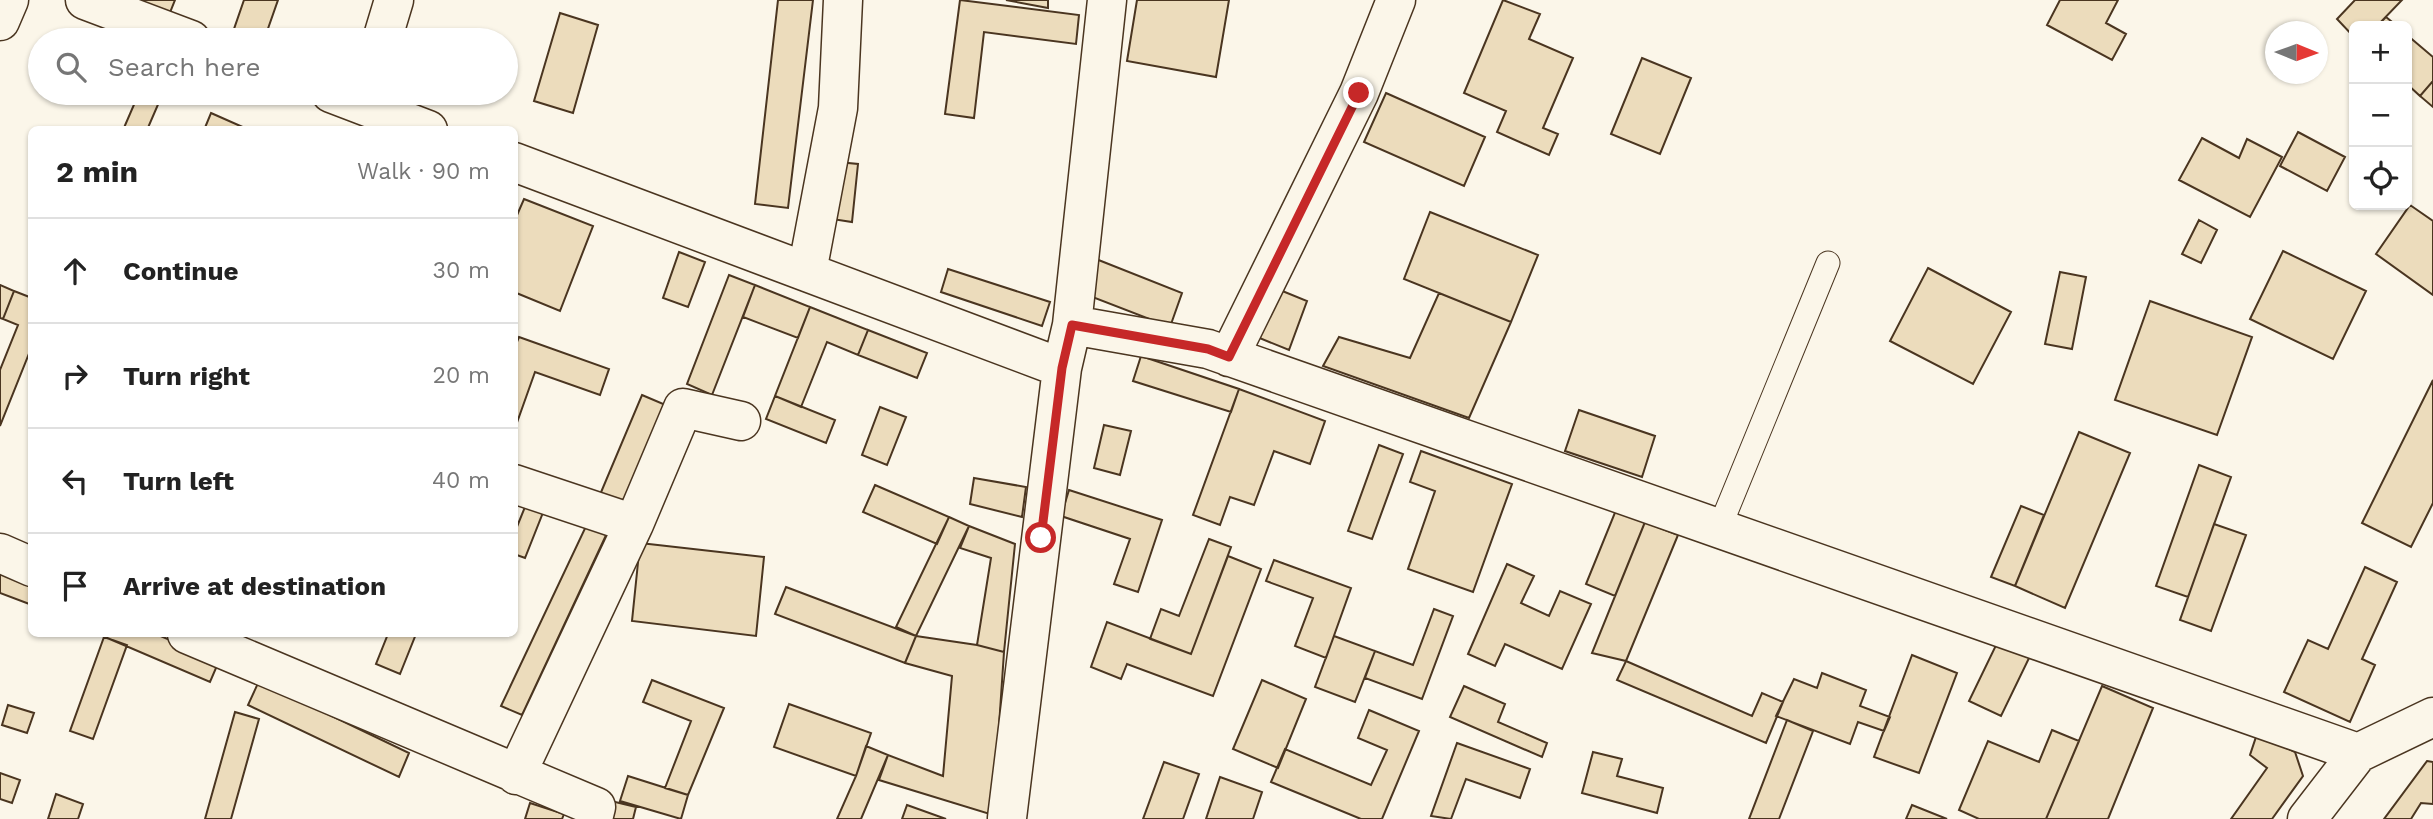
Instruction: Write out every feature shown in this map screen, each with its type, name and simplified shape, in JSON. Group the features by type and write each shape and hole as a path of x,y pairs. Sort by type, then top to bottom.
{"street":[{"path":"0,21 9,0"},
{"path":"85,0 159,28"},
{"path":"386,28 394,0"},
{"path":"807,272 838,108 843,0"},
{"path":"1007,818 1062,368 1072,325 1107,0"},
{"path":"1229,357 1359,93 1396,0"},
{"path":"371,105 419,126"},
{"path":"518,164 1062,368"},
{"path":"1072,325 1208,349 2358,753"},
{"path":"516,775 634,524 683,408 741,421"},
{"path":"518,485 634,524"},
{"path":"0,553 28,565"},
{"path":"194,637 596,807 593,819"},
{"path":"2307,819 2358,753 2433,717"}],"lane":[{"path":"1719,529 1828,263"}],"building":[{"path":"121,0 175,0 167,20"},
{"path":"244,0 278,0 268,28 234,28"},
{"path":"778,0 813,0 788,208 755,204"},
{"path":"960,0 1079,15 1076,44 984,32 974,118 945,114"},
{"path":"1006,0 1048,0 1048,8"},
{"path":"1137,0 1229,0 1216,77 1127,61"},
{"path":"1503,0 1540,14 1529,39 1573,58 1543,128 1558,134 1549,155 1497,132 1506,111 1464,93"},
{"path":"2060,0 2118,0 2106,23 2126,34 2112,60 2047,25"},
{"path":"2355,0 2402,0 2382,21 2349,21 2349,32 2337,19"},
{"path":"560,13 598,25 573,113 534,101"},
{"path":"2412,39 2433,57 2433,81 2420,96 2412,89"},
{"path":"1642,58 1691,78 1660,154 1611,134"},
{"path":"2433,81 2433,107 2420,96"},
{"path":"1386,93 1485,137 1464,186 1364,142"},
{"path":"134,105 158,105 149,126 125,126"},
{"path":"211,113 240,126 206,126"},
{"path":"2298,132 2345,157 2327,191 2280,166"},
{"path":"2202,138 2239,158 2247,139 2282,157 2250,217 2179,180"},
{"path":"838,162 858,164 852,222 832,219"},
{"path":"524,199 593,226 560,311 518,294 518,213"},
{"path":"2412,206 2433,221 2433,295 2376,254 2407,210 2412,210"},
{"path":"1430,212 1538,255 1511,322 1404,279"},
{"path":"2199,220 2217,230 2201,263 2182,254"},
{"path":"2283,251 2366,291 2333,359 2250,319"},
{"path":"679,252 705,262 688,307 663,298"},
{"path":"1096,259 1182,293 1170,327 1082,293"},
{"path":"1928,268 2011,312 1973,384 1890,341"},
{"path":"948,269 1050,302 1042,326 941,292"},
{"path":"2060,272 2086,277 2072,349 2045,344"},
{"path":"729,275 755,285 712,395 687,384"},
{"path":"0,285 14,291 3,319 0,318"},
{"path":"755,285 810,307 798,338 743,317"},
{"path":"1275,288 1307,301 1289,350 1257,337"},
{"path":"14,291 28,296 28,356 0,426 0,370 18,325 3,319"},
{"path":"1439,293 1511,322 1469,418 1323,366 1339,337 1410,358"},
{"path":"2150,301 2252,337 2217,435 2115,400"},
{"path":"810,307 868,330 858,355 827,342 801,407 775,396"},
{"path":"868,330 927,353 917,378 858,355"},
{"path":"519,337 609,369 600,395 535,372 518,420"},
{"path":"1141,356 1239,389 1231,412 1133,381"},
{"path":"2433,380 2433,503 2411,547 2362,523"},
{"path":"1239,389 1325,421 1310,464 1274,451 1254,505 1230,497 1220,525 1193,515"},
{"path":"642,395 668,406 624,508 599,497"},
{"path":"775,396 835,420 826,443 766,419"},
{"path":"880,407 906,417 887,465 862,455"},
{"path":"1579,410 1655,436 1642,477 1565,451"},
{"path":"1104,425 1131,431 1120,475 1094,468"},
{"path":"2079,432 2130,453 2065,608 2015,586"},
{"path":"1379,445 1403,454 1372,539 1348,531"},
{"path":"1421,451 1512,484 1473,592 1408,569 1435,491 1410,482"},
{"path":"2199,465 2231,477 2188,597 2156,586"},
{"path":"974,478 1026,487 1022,517 970,504"},
{"path":"875,485 949,517 937,544 863,512"},
{"path":"1069,490 1162,520 1138,592 1114,584 1130,539 1061,516"},
{"path":"527,502 544,510 525,558 518,555 518,524"},
{"path":"2021,506 2044,515 2015,586 1991,577"},
{"path":"1616,510 1645,522 1615,596 1586,584"},
{"path":"949,517 969,526 916,636 896,627"},
{"path":"588,522 608,531 522,715 501,706"},
{"path":"1645,522 1678,535 1626,661 1592,653"},
{"path":"2214,524 2246,535 2211,631 2180,620"},
{"path":"969,526 1015,544 1004,652 977,645 991,558 960,548"},
{"path":"1209,539 1231,547 1191,654 1150,639 1161,609 1179,616"},
{"path":"640,543 764,557 756,636 632,621"},
{"path":"1228,556 1261,569 1213,696 1127,664 1121,679 1091,667 1107,622 1191,654"},
{"path":"1274,560 1351,588 1326,658 1295,646 1313,598 1266,581"},
{"path":"1507,564 1534,576 1521,603 1549,616 1560,591 1591,604 1562,669 1505,644 1495,666 1468,654"},
{"path":"2365,567 2397,582 2362,659 2375,665 2350,722 2284,692 2308,640 2328,649"},
{"path":"0,573 28,584 28,604 0,593"},
{"path":"786,587 916,636 905,663 775,614"},
{"path":"1434,609 1453,616 1422,699 1365,678 1375,651 1413,665"},
{"path":"916,636 1004,652 993,815 879,780 888,755 943,776 952,676 905,663"},
{"path":"1334,636 1375,651 1355,702 1315,687"},
{"path":"104,637 127,645 93,739 70,731"},
{"path":"105,637 163,637 219,661 210,682"},
{"path":"387,637 415,637 400,674 376,664"},
{"path":"1999,639 2031,654 2001,716 1969,701"},
{"path":"1912,655 1957,673 1919,773 1874,757"},
{"path":"1626,661 1752,716 1762,693 1783,702 1766,743 1617,680"},
{"path":"1822,673 1866,690 1860,706 1890,717 1884,731 1858,722 1850,744 1776,716 1794,679 1817,688"},
{"path":"652,680 724,708 688,795 665,788 691,721 643,702"},
{"path":"1262,680 1306,699 1278,768 1233,749"},
{"path":"259,681 409,753 399,777 248,705"},
{"path":"1464,686 1505,704 1498,722 1547,743 1542,757 1450,717"},
{"path":"2102,686 2153,708 2108,819 2046,819"},
{"path":"789,704 871,733 856,776 774,747"},
{"path":"8,705 34,713 27,733 2,725"},
{"path":"1369,710 1419,731 1382,819 1361,819 1271,782 1285,749 1371,785 1387,750 1358,738"},
{"path":"235,712 259,719 231,819 205,819"},
{"path":"1787,720 1813,731 1779,819 1749,819"},
{"path":"2052,730 2079,741 2046,819 1979,819 1959,810 1988,741 2039,762"},
{"path":"2257,734 2295,752 2303,776 2272,819 2231,819 2267,768 2250,755"},
{"path":"1457,743 1530,769 1520,798 1466,779 1451,819 1431,816"},
{"path":"866,746 888,755 861,819 837,819 856,776"},
{"path":"1593,752 1622,759 1617,776 1663,788 1657,813 1582,793"},
{"path":"2427,761 2433,762 2433,804 2421,803 2411,819 2384,819"},
{"path":"1164,762 1199,774 1183,819 1143,819"},
{"path":"0,773 20,780 12,803 0,799"},
{"path":"628,776 688,795 681,819 620,801"},
{"path":"1220,777 1262,792 1253,819 1206,819"},
{"path":"56,794 83,804 78,819 48,819"},
{"path":"611,801 636,807 633,819 607,819"},
{"path":"530,803 564,814 562,819 525,819"},
{"path":"907,805 946,819 902,819"},
{"path":"1912,805 1947,819 1906,819"}],"route":[{"path":"1041,538 1062,368 1072,325 1208,349 1229,357 1359,93"}]}
